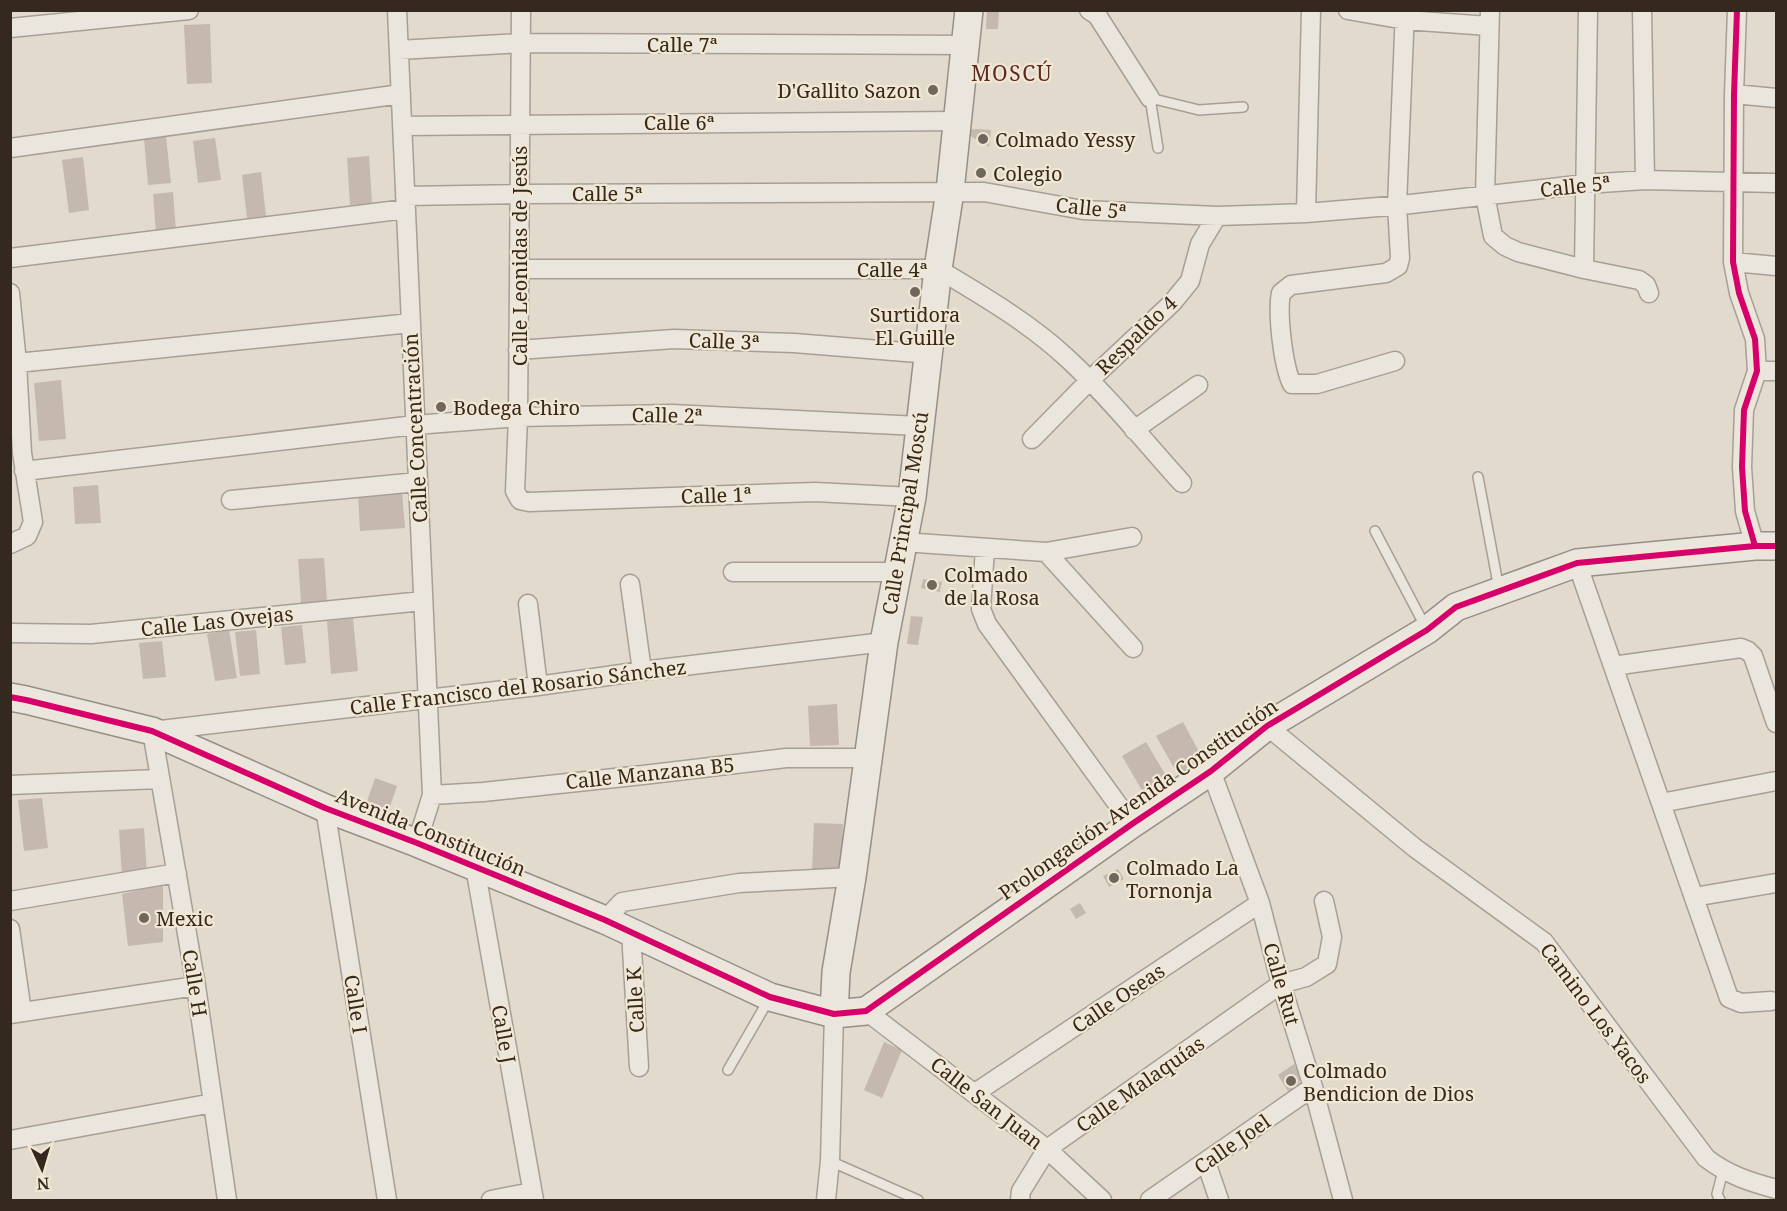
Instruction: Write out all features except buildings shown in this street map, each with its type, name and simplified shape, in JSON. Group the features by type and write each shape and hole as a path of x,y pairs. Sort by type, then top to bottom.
{"street":[{"path":"10,28 189,10"},
{"name":"Calle Concentración","path":"397,10 432,795 417,843"},
{"name":"Calle Leonidas de Jesús","path":"520,500 515,491 518,417 521,10"},
{"name":"Calle Principal Moscú","path":"834,1014 836,972 852,877 885,642 912,497 938,268 950,191 969,10"},
{"path":"1089,10 1097,15 1150,98"},
{"path":"1306,213 1311,10"},
{"path":"1348,10 1490,18 1485,195 1493,236 1505,246 1518,252 1639,280 1646,285 1648,293"},
{"path":"1584,269 1588,10"},
{"path":"1642,10 1645,180"},
{"path":"1737,10 1733,262 1739,293 1755,339 1757,371 1744,411 1742,467 1745,511 1766,546"},
{"path":"1395,361 1317,384 1292,384 1286,373 1279,305 1281,293 1291,285 1386,273 1398,266 1400,258 1397,205 1405,15"},
{"name":"Calle 7ª","path":"399,50 521,43 966,45"},
{"path":"10,148 401,94"},
{"path":"1734,94 1776,98"},
{"name":"Calle 6ª","path":"402,126 520,123 956,121"},
{"name":"Calle 5ª","path":"10,258 405,203 520,194 984,192 1083,210 1217,216 1306,213 1645,180 1733,180 1776,183"},
{"name":"Respaldo 4","path":"1032,439 1090,380 1172,303 1190,281 1200,244 1217,216"},
{"path":"1733,262 1776,266"},
{"name":"Calle 4ª","path":"519,268 938,268 992,301 1033,330 1090,380 1182,483"},
{"path":"10,292 17,363 19,460 33,522 27,536 10,544"},
{"path":"17,363 411,323"},
{"name":"Calle 3ª","path":"518,350 674,339 794,343 930,354"},
{"path":"1757,371 1776,371"},
{"path":"1134,430 1198,385"},
{"name":"Calle 2ª","path":"19,460 518,417 672,414 919,426"},
{"path":"231,500 418,482"},
{"name":"Calle 1ª","path":"520,500 529,502 816,492 912,497"},
{"path":"903,542 1046,552 1132,537"},
{"name":"Prolongación Avenida Constitución","path":"834,1014 866,1011 1211,771 1267,726 1427,630 1456,607 1577,563 1766,546"},
{"path":"985,548 981,609 987,624 1132,824"},
{"path":"1046,552 1133,648"},
{"path":"1577,563 1729,998 1741,1004 1771,1001"},
{"path":"733,572 898,572"},
{"path":"630,584 642,671"},
{"name":"Calle Las Ovejas","path":"10,633 91,634 423,601"},
{"path":"528,604 538,686"},
{"name":"Calle Francisco del Rosario Sánchez","path":"152,731 538,686 885,642"},
{"path":"1613,666 1741,648 1753,656 1776,723"},
{"name":"Avenida Constitución","path":"10,697 152,731 325,808 605,920 770,997 834,1014"},
{"name":"Camino Los Yacos","path":"1267,726 1415,848 1544,942 1706,1158 1723,1171 1776,1189"},
{"name":"Calle H","path":"152,731 196,986 227,1200"},
{"name":"Calle Manzana B5","path":"432,795 483,792 786,758 868,758"},
{"name":"Calle Rut","path":"1211,771 1260,903 1281,984 1314,1087 1343,1200"},
{"path":"10,785 159,779"},
{"path":"1661,803 1776,781"},
{"name":"Calle I","path":"325,808 387,1200"},
{"name":"Calle J","path":"475,867 533,1196"},
{"path":"10,901 177,873"},
{"path":"605,920 622,902 739,883 852,877"},
{"path":"1694,897 1776,883"},
{"name":"Calle Malaquías","path":"1020,1200 1021,1191 1047,1149 1281,984 1306,977 1327,964 1332,938 1324,901"},
{"name":"Calle Oseas","path":"975,1093 1260,903"},
{"path":"10,929 16,1013 196,986"},
{"name":"Calle K","path":"631,932 639,1067"},
{"name":"Calle San Juan","path":"866,1011 1047,1149 1102,1200"},
{"path":"826,1200 830,1161 834,1014"},
{"name":"Calle Joel","path":"1150,1200 1314,1087"},
{"path":"10,1140 213,1103"},
{"path":"1206,1162 1219,1200"},
{"path":"491,1200 533,1196"}],"lane":[{"path":"1158,148 1150,98 1199,110 1243,107"},
{"path":"1478,477 1500,591"},
{"path":"1375,531 1427,630"},
{"path":"728,1070 770,997"},
{"path":"830,1161 918,1200"},
{"path":"1720,1200 1717,1194 1723,1171"}],"cycle path":[{"path":"1737,10 1733,262 1739,293 1755,339 1757,371 1744,410 1742,467 1745,511 1755,546"},
{"path":"10,697 152,731 325,808 605,920 770,997 834,1014 866,1011 1211,771 1267,726 1427,630 1456,607 1577,563 1776,546"}],"place":[{"name":"D'Gallito Sazon","path":"933,90"},
{"name":"Colmado Yessy","path":"983,139"},
{"name":"Colegio","path":"981,173"},
{"name":"Surtidora El Guille","path":"915,292"},
{"name":"Bodega Chiro","path":"441,407"},
{"name":"Colmado de la Rosa","path":"932,585"},
{"name":"Colmado La Tornonja","path":"1114,878"},
{"name":"Mexic","path":"144,918"},
{"name":"Colmado Bendicion de Dios","path":"1291,1081"}],"district":[{"name":"MOSCÚ","path":"1012,73"}]}
